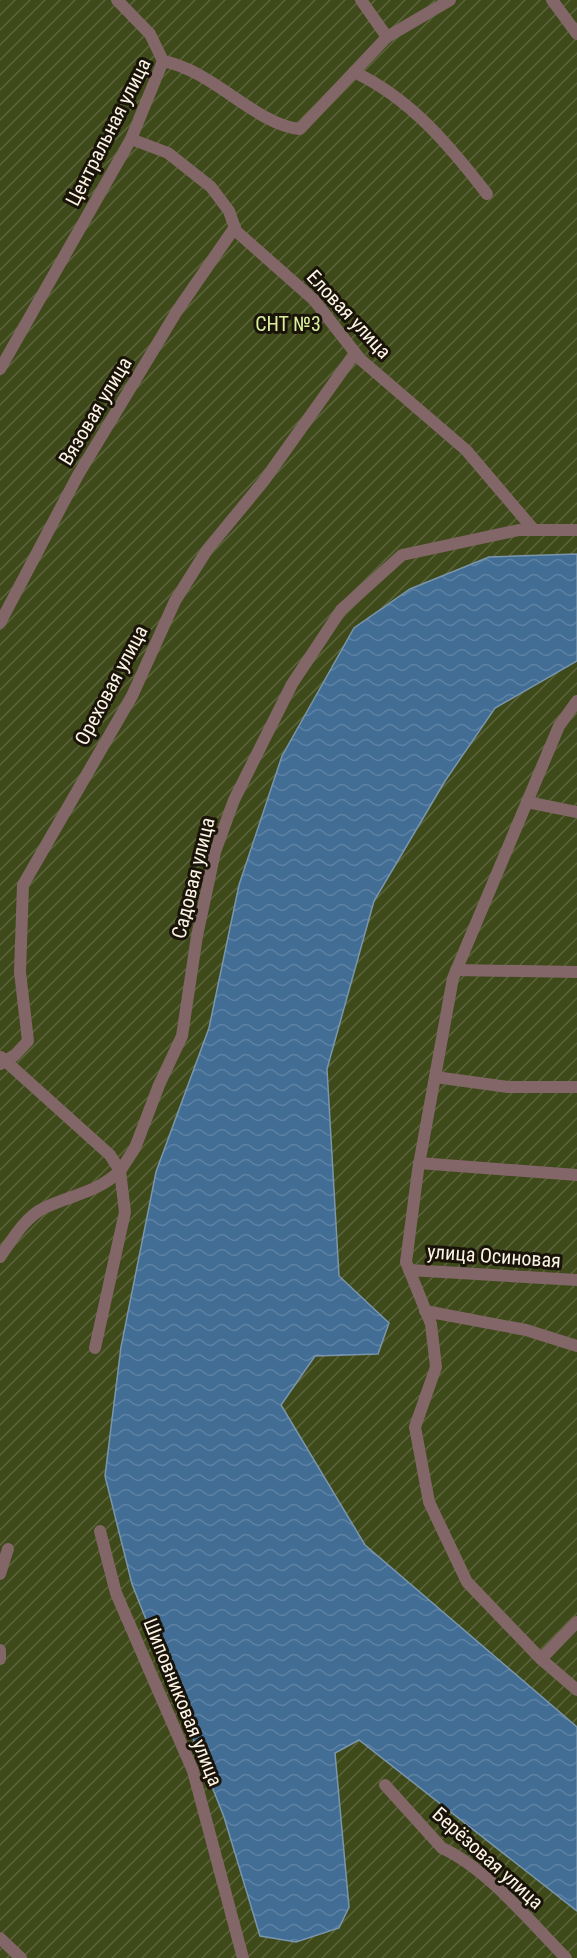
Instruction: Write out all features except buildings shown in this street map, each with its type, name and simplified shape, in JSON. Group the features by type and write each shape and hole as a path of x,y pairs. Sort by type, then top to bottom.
{"street":[{"path":"117,0 150,34 163,61"},
{"path":"361,0 387,37"},
{"name":"Центральная улица","path":"0,369 131,139 163,61 179,64 212,81 283,127 300,129 387,37 450,0"},
{"path":"552,0 577,34"},
{"path":"354,72 377,83 418,115 460,160 487,194"},
{"name":"Еловая улица","path":"131,139 168,153 211,187 229,211 235,227 262,256 314,300 355,353 466,450 534,530"},
{"name":"Вязовая улица","path":"0,622 78,475 177,311 235,227"},
{"name":"Ореховая улица","path":"2,1060 28,1041 20,972 23,885 132,696 175,601 207,550 263,482 355,353"},
{"name":"Садовая улица","path":"120,1171 135,1148 159,1084 182,1036 197,936 215,852 234,800 267,730 298,674 340,610 402,555 508,532 577,530"},
{"path":"577,701 560,726 456,970 419,1163 406,1262 431,1324 436,1367 415,1427 429,1502 467,1582 541,1659 577,1690"},
{"path":"527,802 577,812"},
{"path":"456,970 577,972"},
{"path":"2,1060 110,1155 120,1171 125,1212 95,1348"},
{"path":"435,1077 508,1087 577,1087"},
{"path":"419,1163 577,1175"},
{"path":"0,1257 21,1227 42,1208 75,1198 107,1183 120,1171"},
{"name":"улица Осиновая","path":"409,1270 577,1280"},
{"path":"425,1311 526,1330 577,1346"},
{"name":"Шиповниковая улица","path":"100,1531 116,1593 193,1771 243,1958"},
{"path":"0,1574 8,1549"},
{"path":"541,1659 577,1622"},
{"path":"0,1650 0,1659"},
{"name":"Берёзовая улица","path":"385,1785 442,1848 454,1854 493,1885 566,1958"},
{"path":"0,1938 21,1958"}],"green space":[{"name":"СНТ №3","path":"0,0 577,0 577,554 489,557 410,589 354,628 239,885 209,1028 224,1817 261,1936 296,1942 339,1928 349,1907 335,1753 359,1740 577,1911 577,1958 0,1958"},
{"path":"577,661 577,1727 365,1545 281,1405 315,1356 378,1354 339,1276 327,1069 374,901 445,781 495,708"}],"water":[{"path":"577,554 577,661 495,708 445,781 374,901 327,1069 339,1276 389,1323 378,1354 315,1356 281,1405 365,1545 577,1727 577,1911 359,1740 335,1753 349,1907 339,1928 296,1942 260,1936 224,1817 132,1584 105,1476 121,1347 156,1172 209,1028 239,885 282,756 354,628 410,589 489,557"}]}
